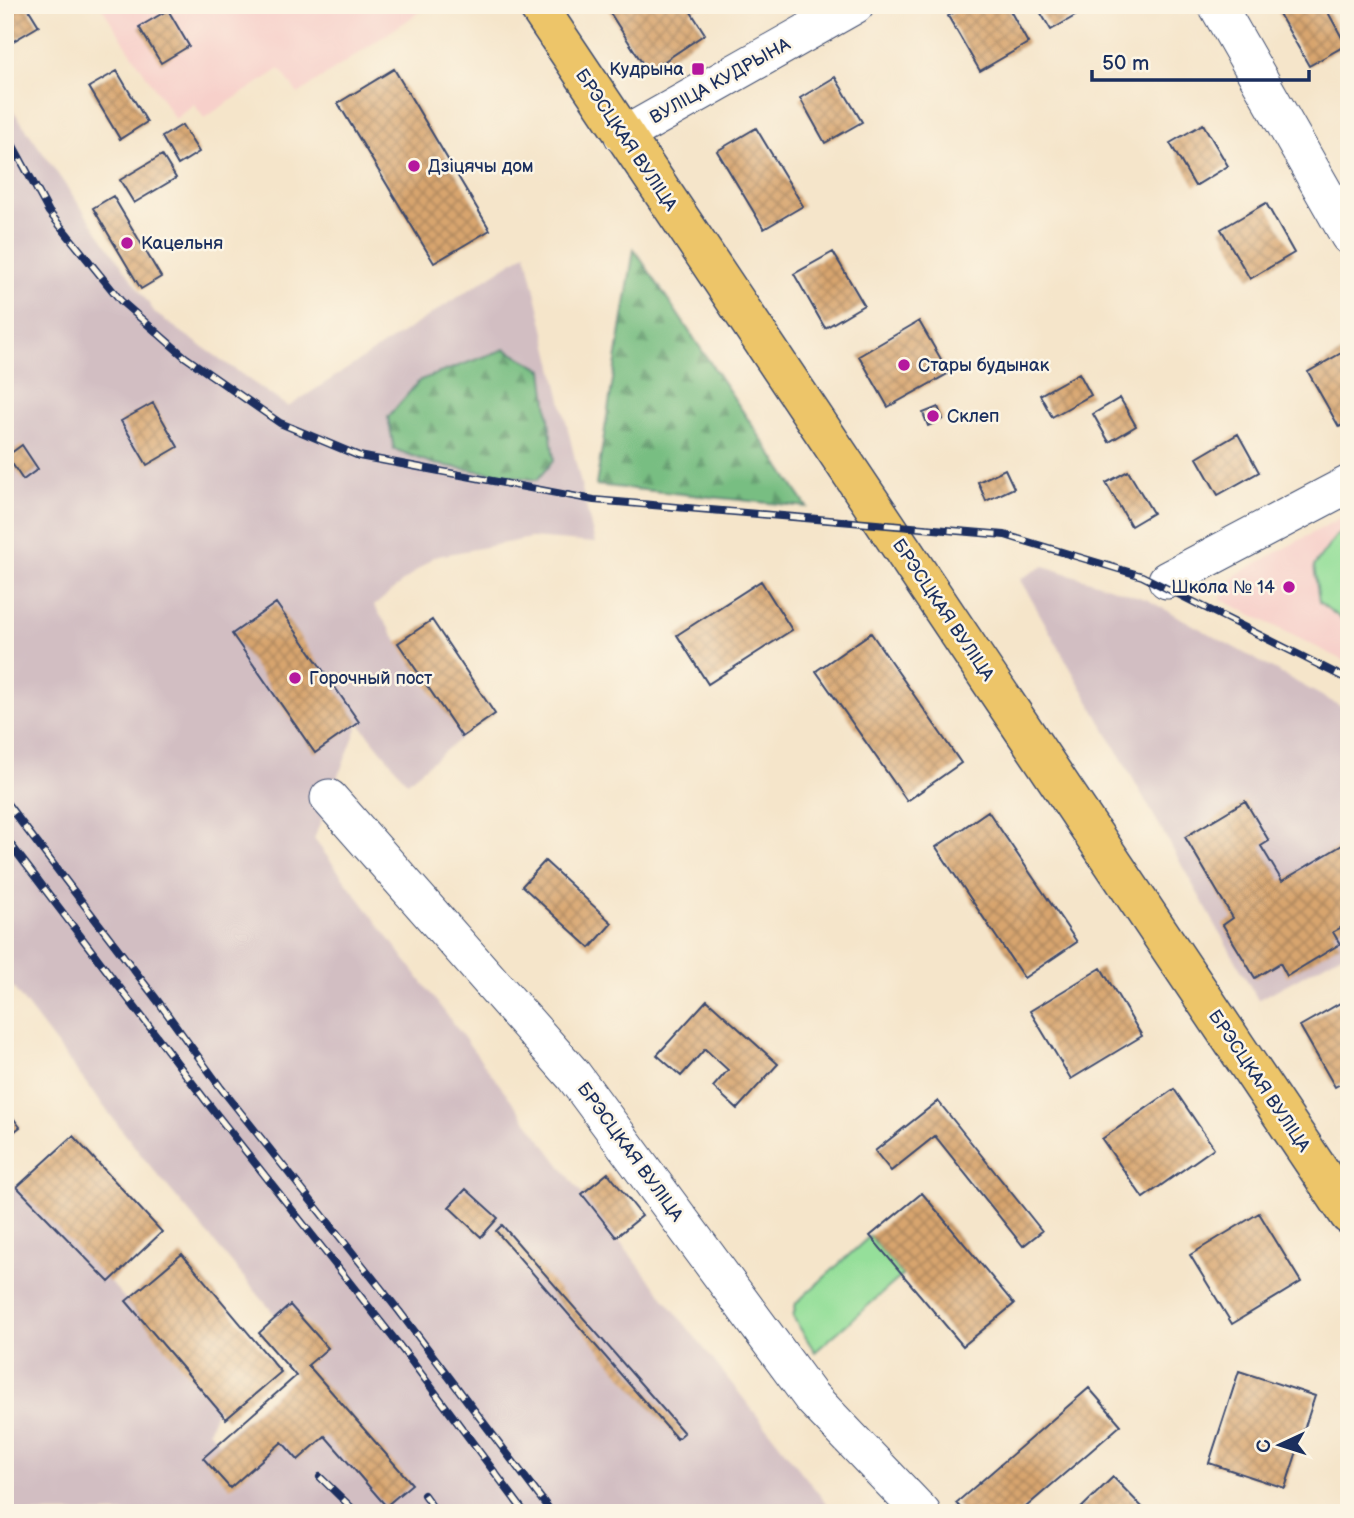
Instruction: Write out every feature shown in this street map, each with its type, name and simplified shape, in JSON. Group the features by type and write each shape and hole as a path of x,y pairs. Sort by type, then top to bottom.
{"main road":[{"name":"БРЭСЦКАЯ ВУЛІЦА","path":"537,5 622,136 1349,1215"}],"street":[{"name":"ВУЛІЦА КУДРЫНА","path":"622,136 855,5"},
{"path":"1217,5 1349,236"},
{"path":"1167,580 1349,484"},
{"name":"БРЭСЦКАЯ ВУЛІЦА","path":"329,798 574,1076 811,1397 922,1513"}],"shaded area":[{"path":"100,5 430,5 298,94 280,69 204,118 194,104 175,119"},
{"path":"5,99 156,314 288,407 526,253 595,543 531,538 433,557 374,606 462,737 407,782 359,723 314,839 582,1194 834,1513 5,1513 5,1176 17,1187 73,1136 162,1232 110,1282 126,1300 182,1254 281,1372 226,1419 217,1409 208,1431 220,1442 328,1347 291,1305 277,1317 141,1155 5,977"},
{"name":"Школа № 14","path":"1349,513 1349,663 1220,599 1237,574"},
{"path":"1044,566 1148,600 1349,711 1349,950 1258,1000 1020,579"}],"green space":[{"path":"634,249 807,507 596,485"},
{"path":"505,349 543,370 554,460 537,480 434,464 394,449 388,417 420,380"},
{"path":"1349,529 1348,624 1319,602 1314,566 1336,536"},
{"path":"870,1236 903,1275 815,1352 793,1317 796,1303"}],"building":[{"path":"5,5 26,5 39,26 5,46"},
{"path":"605,5 701,5 691,12 705,34 648,72"},
{"path":"966,5 1007,5 1028,43 980,71 948,16"},
{"path":"1036,5 1094,5 1051,30"},
{"path":"1274,5 1324,5 1346,45 1309,66"},
{"path":"168,10 189,46 161,63 139,27"},
{"name":"Дзіцячы дом","path":"394,69 490,230 434,263 338,103"},
{"path":"117,71 147,122 120,139 89,87"},
{"path":"835,77 862,122 825,143 800,98"},
{"path":"1203,124 1228,166 1195,186 1170,143"},
{"path":"182,125 199,152 178,165 162,137"},
{"path":"756,128 803,206 764,229 717,151"},
{"path":"162,155 176,178 134,203 120,180"},
{"name":"Кацельня","path":"113,196 161,277 141,289 93,208"},
{"path":"1266,203 1294,253 1250,279 1221,229"},
{"path":"833,252 864,305 825,328 794,274"},
{"name":"Стары будынак","path":"919,321 949,373 888,407 859,356"},
{"path":"1343,352 1349,362 1349,422 1339,427 1308,372"},
{"path":"1079,373 1091,395 1052,417 1040,395"},
{"path":"1120,398 1136,426 1109,442 1093,414"},
{"path":"153,403 178,447 147,465 121,421"},
{"name":"Склеп","path":"938,407 943,419 928,426 923,413"},
{"path":"1238,434 1259,472 1218,495 1197,458"},
{"path":"22,445 38,469 23,480 7,456"},
{"path":"1005,469 1014,488 986,501 978,482"},
{"path":"1128,471 1153,513 1131,526 1106,483"},
{"path":"761,581 792,630 708,684 677,635"},
{"name":"Горочный пост","path":"276,603 359,722 315,753 232,634"},
{"path":"432,620 495,714 462,737 398,643"},
{"path":"871,633 961,763 907,801 816,671"},
{"path":"1245,801 1269,841 1261,846 1282,881 1349,841 1349,923 1333,932 1340,944 1287,976 1280,963 1255,978 1223,925 1233,918 1185,837"},
{"path":"988,811 1077,942 1024,978 936,847"},
{"path":"545,861 612,923 590,948 522,886"},
{"path":"1101,968 1142,1036 1071,1079 1030,1011"},
{"path":"1349,998 1349,1079 1335,1087 1300,1026"},
{"path":"707,1000 778,1064 737,1109 713,1087 728,1070 705,1049 681,1076 657,1055"},
{"path":"1174,1089 1214,1148 1143,1198 1102,1139"},
{"path":"938,1101 1042,1231 1023,1246 935,1136 891,1171 875,1151"},
{"path":"5,1107 20,1127 5,1139"},
{"path":"73,1136 162,1232 109,1282 17,1187"},
{"path":"608,1173 642,1216 616,1237 582,1194"},
{"path":"466,1189 498,1218 481,1237 449,1207"},
{"path":"922,1193 1014,1304 963,1346 870,1236"},
{"path":"1259,1213 1301,1282 1232,1324 1190,1255"},
{"path":"502,1225 684,1433 677,1439 496,1231"},
{"path":"182,1254 281,1372 226,1419 126,1301"},
{"path":"290,1305 328,1348 308,1365 412,1484 386,1506 325,1436 298,1460 282,1442 230,1488 203,1458 296,1376 259,1333"},
{"path":"1239,1371 1315,1396 1285,1488 1209,1463"},
{"path":"1089,1388 1121,1425 1019,1513 965,1513 956,1503"},
{"path":"1113,1477 1148,1513 1076,1513"}],"railway":[{"path":"5,131 49,212 121,301 185,357 280,423 359,456 594,500 1005,535 1142,576 1349,680"},
{"path":"5,801 221,1088 399,1311 552,1513"},
{"path":"5,837 206,1101 410,1359 525,1513"},
{"path":"320,1477 357,1513"},
{"path":"424,1495 437,1513"}],"place":[{"name":"Кудрына","path":"698,69"},
{"name":"Дзіцячы дом","path":"414,166"},
{"name":"Кацельня","path":"127,243"},
{"name":"Стары будынак","path":"904,365"},
{"name":"Склеп","path":"933,416"},
{"name":"Школа № 14","path":"1289,587"},
{"name":"Горочный пост","path":"295,678"}]}
